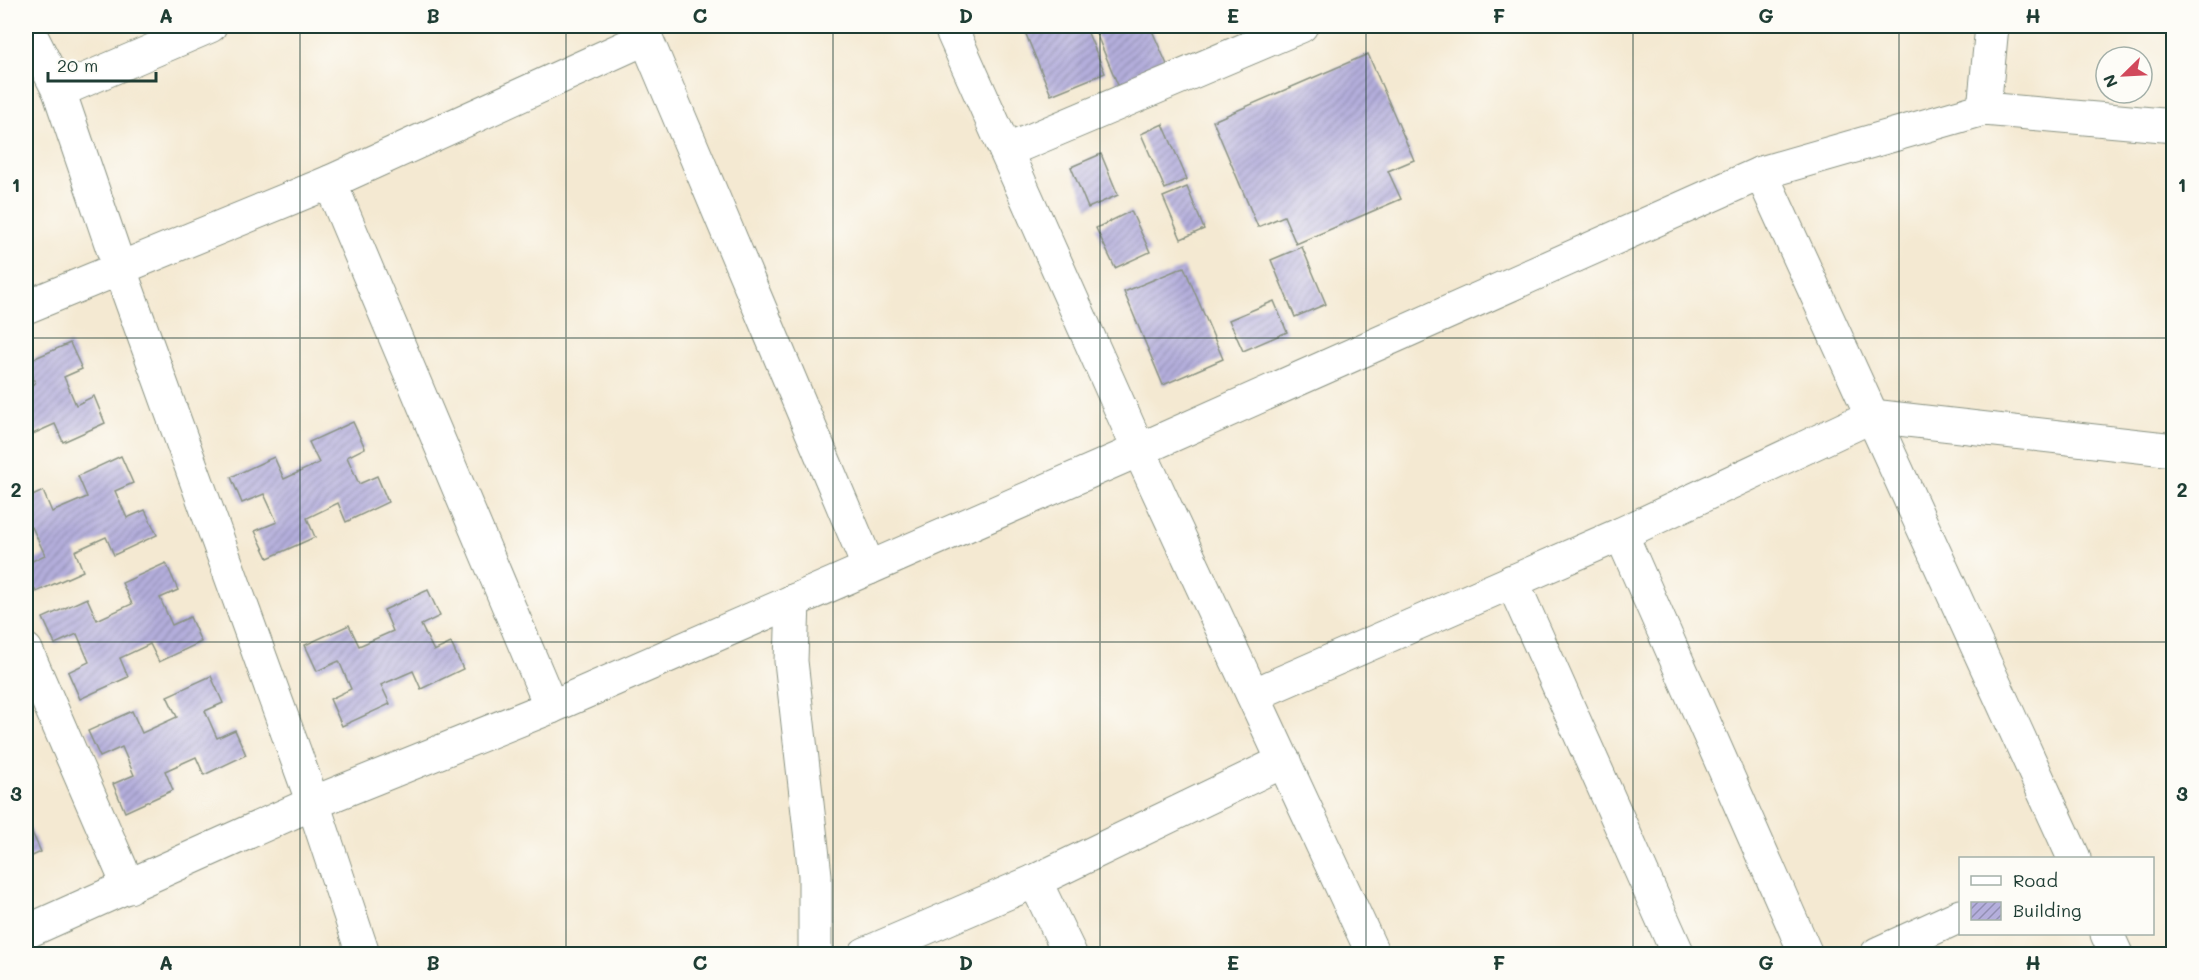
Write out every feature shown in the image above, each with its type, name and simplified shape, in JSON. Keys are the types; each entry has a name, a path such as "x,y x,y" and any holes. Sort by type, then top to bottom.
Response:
{"street":[{"path":"26,26 59,91 119,267 313,803 363,954"},
{"path":"59,91 210,26"},
{"path":"950,26 1139,450 1373,954"},
{"path":"1006,151 1301,26"},
{"path":"1984,109 1992,26"},
{"path":"26,307 330,182 643,32 869,568"},
{"path":"26,932 313,803 551,707 1139,450 1761,173 1984,109 2174,126"},
{"path":"1761,173 2074,857"},
{"path":"330,182 551,707"},
{"path":"1252,695 1621,534 1872,416 2174,450"},
{"path":"1621,534 1806,954"},
{"path":"1512,581 1678,954"},
{"path":"793,601 791,661 815,875 815,954"},
{"path":"26,650 129,886"},
{"path":"865,954 1035,881 1284,761"},
{"path":"1035,881 1070,954"},
{"path":"1877,954 1959,916"},
{"path":"2108,935 2116,954"}],"building":[{"path":"1085,26 1105,73 1051,95 1023,27"},
{"path":"1093,26 1150,26 1169,69 1120,90"},
{"path":"1368,54 1414,160 1388,171 1401,199 1296,244 1284,216 1258,227 1213,121"},
{"path":"1163,124 1187,179 1165,189 1141,134"},
{"path":"1101,154 1118,195 1088,208 1071,167"},
{"path":"1187,187 1204,229 1181,239 1163,197"},
{"path":"1131,211 1150,252 1115,268 1096,228"},
{"path":"1302,247 1326,304 1295,317 1271,260"},
{"path":"1184,267 1223,359 1163,385 1124,292"},
{"path":"1274,301 1287,332 1243,351 1229,320"},
{"path":"70,343 82,369 64,377 76,405 94,396 105,423 63,442 55,424 26,437 26,388 35,383 26,362"},
{"path":"353,422 365,448 347,457 359,484 377,476 388,502 346,522 338,503 307,518 315,537 268,558 255,531 277,522 264,494 242,503 231,477 274,457 284,479 319,463 309,442"},
{"path":"121,456 133,483 115,491 127,518 145,510 157,535 114,555 106,537 75,551 83,571 36,592 26,570 26,564 45,555 32,527 26,530 26,499 43,491 52,512 87,497 78,476"},
{"path":"166,563 178,590 160,598 172,625 190,617 201,642 159,662 150,644 120,658 128,677 80,699 68,672 89,662 77,634 55,644 43,618 87,598 97,620 132,604 122,583"},
{"path":"428,590 440,616 421,625 434,651 451,643 463,669 421,689 413,671 381,685 390,704 342,726 330,699 351,689 339,661 317,671 305,645 349,625 359,646 393,631 384,610"},
{"path":"211,676 223,703 205,711 217,738 235,730 246,755 204,775 196,757 165,771 173,790 125,812 113,784 134,775 122,747 100,757 88,731 132,711 142,733 177,717 167,696"},
{"path":"29,826 41,852 26,859 26,827"}]}
